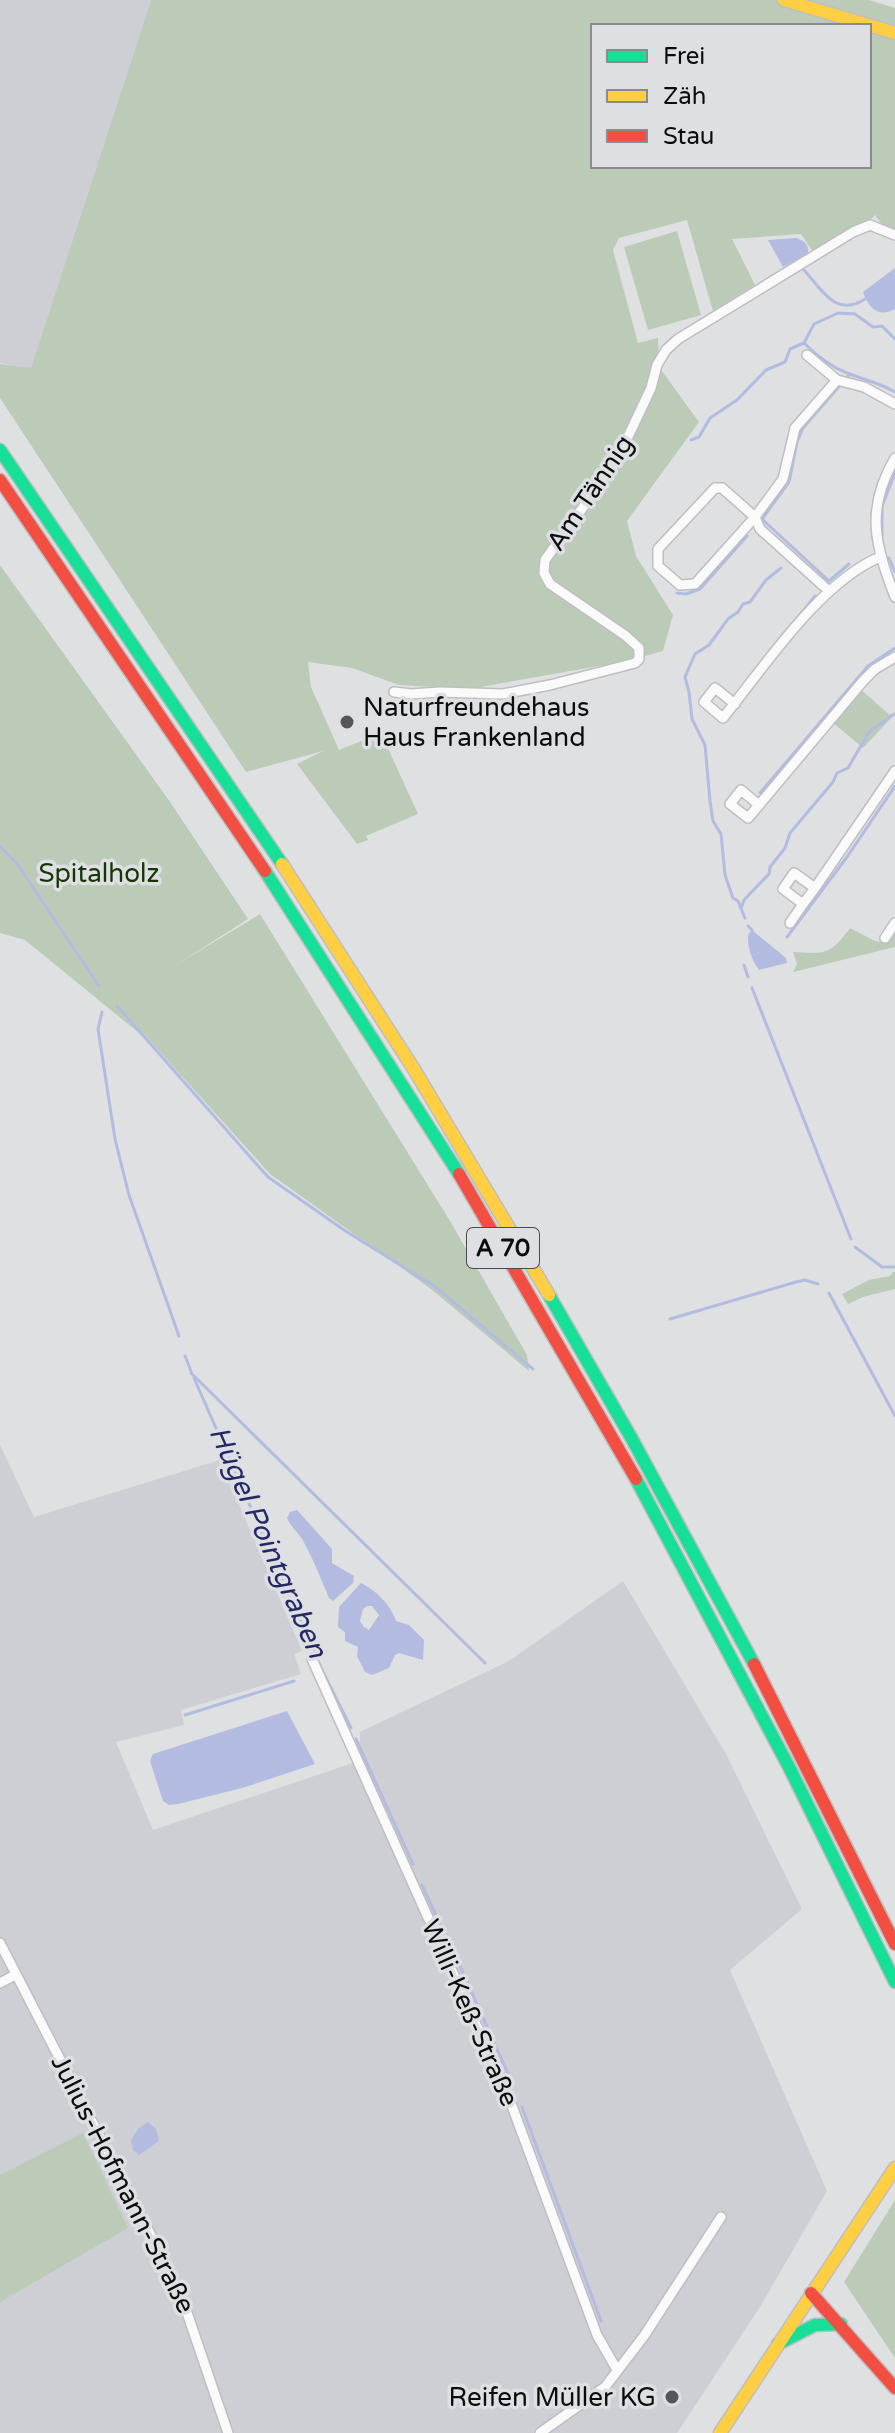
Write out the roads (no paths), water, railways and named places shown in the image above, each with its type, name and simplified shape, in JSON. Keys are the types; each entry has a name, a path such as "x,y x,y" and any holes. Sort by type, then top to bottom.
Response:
{"main road":[{"path":"784,0 865,24"},
{"path":"871,26 895,33"},
{"name":"A 70","path":"0,450 282,864 500,1210 698,1557 830,1811 895,1944"},
{"name":"A 70","path":"0,480 298,919 422,1114 519,1275 684,1567 803,1793 895,1982"},
{"path":"720,2433 895,2168"},
{"path":"811,2293 895,2388"},
{"path":"778,2344 815,2325 841,2324"}],"street":[{"name":"Am Tännig","path":"394,692 503,694 635,663 639,659 639,648 550,584 544,573 545,560 617,460 666,350 678,339 853,232 870,225 895,235"},
{"path":"807,355 837,380 864,387 895,404"},
{"path":"829,591 760,529 755,517 722,488 715,488 658,549 658,566 680,585 695,584 755,517 783,479 795,428 837,380"},
{"path":"895,458 877,502 875,521 880,557 895,597"},
{"path":"735,704 829,591 851,571 880,557"},
{"path":"759,805 863,681 895,657"},
{"path":"790,923 895,771"},
{"path":"803,904 783,889 794,873 815,888"},
{"path":"885,938 895,923"},
{"name":"Willi-Keß-Straße","path":"312,1659 509,2098 597,2335 617,2370"},
{"name":"Julius-Hofmann-Straße","path":"0,1943 180,2292 228,2433"},
{"path":"0,1983 15,1975"},
{"path":"540,2433 605,2387 644,2336 721,2217"}],"water":[{"path":"796,238 806,244 808,254 783,267 768,240"},
{"path":"895,268 895,309 879,312 868,303 863,292"},
{"path":"752,930 786,958 787,963 759,970 749,949 748,935"},
{"path":"297,1510 332,1549 332,1563 354,1576 353,1583 333,1601 302,1539 287,1518 290,1512"},
{"path":"361,1583 367,1586 387,1604 396,1621 409,1625 424,1640 423,1660 399,1653 389,1668 372,1675 365,1672 357,1656 358,1647 345,1641 345,1632 338,1627 339,1607","holes":["372,1606 379,1615 369,1630 360,1621 363,1609"]},
{"path":"287,1711 315,1764 242,1788 178,1804 169,1805 163,1801 150,1761 153,1754"},
{"path":"148,2122 156,2129 159,2141 139,2155 133,2150 131,2140 138,2129"}],"waterway":[{"path":"804,270 830,299 838,303 855,304 865,299"},
{"path":"691,440 699,437 710,418 737,400 766,370 785,362 790,349 804,343 814,324 838,313 855,314 873,327 882,326 895,339"},
{"path":"804,343 835,367 895,392"},
{"path":"849,375 803,428 789,482 762,519 829,581 849,564"},
{"path":"882,537 882,506 895,473"},
{"path":"677,593 686,594 700,589 747,536"},
{"path":"889,558 895,572"},
{"path":"745,918 738,901 733,898 725,875 721,834 713,821 705,745 692,719 685,677 695,654 709,645 728,619 743,604 750,602 766,580 781,568"},
{"path":"801,614 815,596"},
{"path":"760,793 868,666 895,648"},
{"path":"742,906 769,874 790,833 833,782 837,773 848,768 869,732 894,714"},
{"path":"787,937 895,786"},
{"name":"Hügel Pointgraben","path":"0,846 18,865 99,986"},
{"path":"748,926 752,930"},
{"path":"744,965 748,977"},
{"path":"752,988 851,1239"},
{"path":"117,1006 268,1177 344,1230 434,1286 533,1369"},
{"name":"Hügel Pointgraben","path":"102,1012 98,1029 115,1139 129,1195 179,1336"},
{"path":"855,1247 882,1267 895,1267"},
{"path":"670,1319 796,1282 805,1280 818,1284"},
{"path":"829,1293 895,1416"},
{"name":"Hügel Pointgraben","path":"185,1356 191,1371"},
{"path":"191,1373 485,1663"},
{"name":"Hügel Pointgraben","path":"194,1378 323,1672 351,1728"},
{"path":"185,1715 294,1681"},
{"name":"Hügel Pointgraben","path":"356,1739 413,1864"},
{"name":"Hügel Pointgraben","path":"422,1885 443,1931"},
{"name":"Hügel Pointgraben","path":"455,1955 513,2085"},
{"name":"Hügel Pointgraben","path":"522,2107 601,2321"}],"place":[{"name":"Naturfreundehaus Haus Frankenland","path":"347,722"},
{"name":"Reifen Müller KG","path":"672,2397"}],"park label":[{"name":"Spitalholz","path":"99,873"}]}
